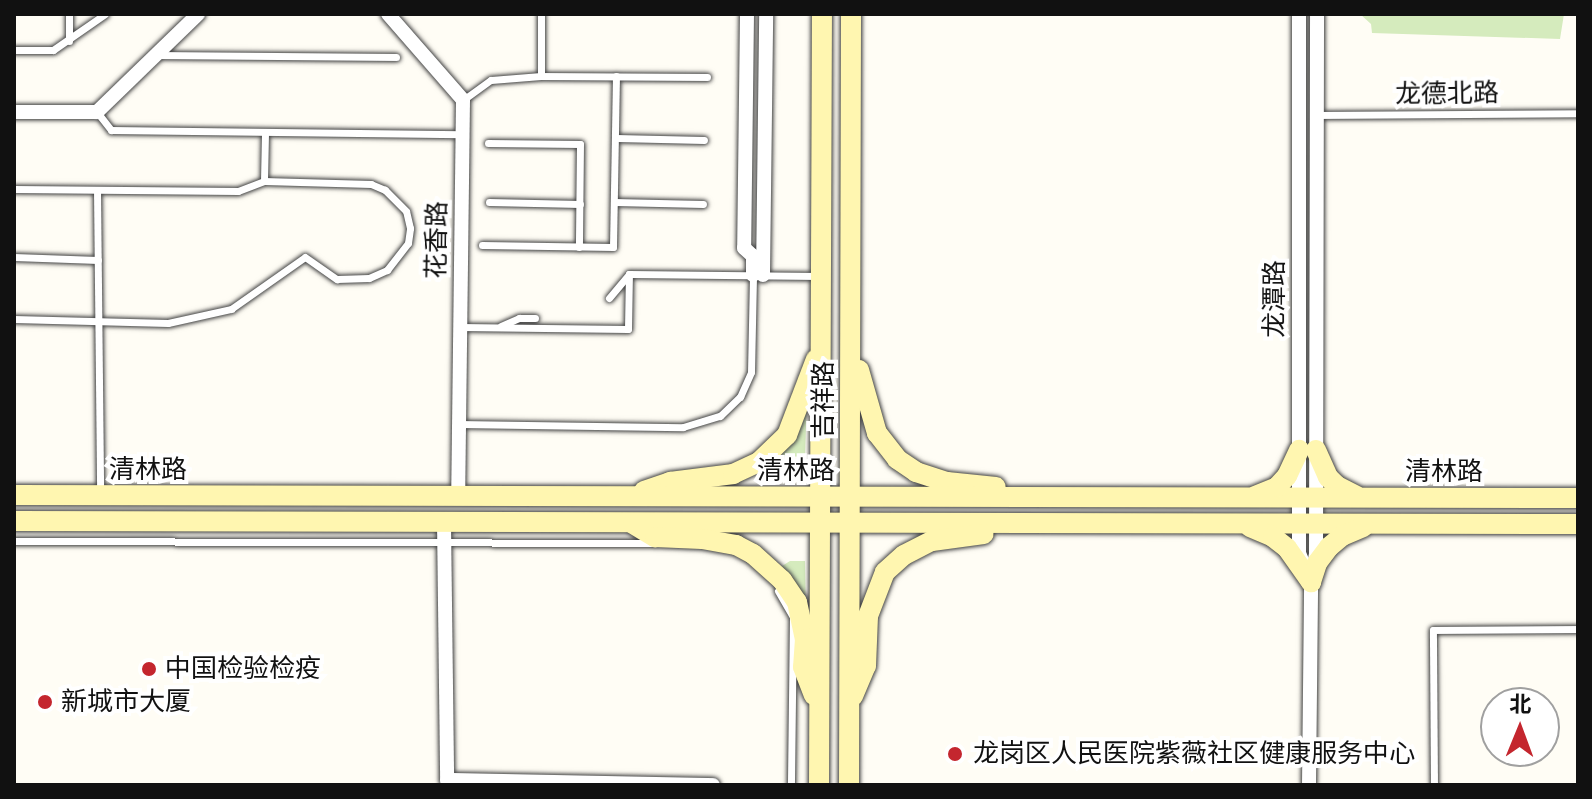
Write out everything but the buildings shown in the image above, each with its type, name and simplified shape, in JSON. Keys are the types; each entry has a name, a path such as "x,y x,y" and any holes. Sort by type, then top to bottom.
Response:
{"main road":[{"name":"吉祥路","path":"819,785 822,14"},
{"name":"吉祥路","path":"849,785 851,14"},
{"path":"633,497 670,482 733,474 759,462 787,435 821,347"},
{"path":"850,347 877,433 897,459 916,472 947,482 1010,488 1030,499"},
{"path":"1249,498 1277,487 1308,450 1337,486 1365,498"},
{"name":"清林路","path":"14,495 1578,498"},
{"path":"540,522 562,514 612,510 612,505 583,497"},
{"name":"清林路","path":"14,521 444,532 540,522 1578,524"},
{"path":"631,522 655,537 702,539 736,545 753,554 782,580 797,602 805,639 803,667 819,706"},
{"path":"849,703 866,666 868,616 885,572 904,555 932,541 1015,531 1030,523"},
{"path":"1235,524 1273,537 1293,555 1311,582"},
{"path":"1311,582 1317,563 1329,547 1358,528 1379,524"}],"street":[{"path":"14,112 97,112 198,14"},
{"path":"388,14 463,100"},
{"path":"747,14 744,248 753,256 758,275"},
{"path":"758,275 766,14"},
{"name":"龙潭路","path":"1299,14 1308,450 1307,524 1299,553 1311,582 1309,785"},
{"name":"龙潭路","path":"1308,450 1317,14"},
{"name":"花香路","path":"458,496 463,100"},
{"path":"444,532 447,780 713,785"}],"lane":[{"path":"69,14 69,41"},
{"path":"14,50 53,50 105,14"},
{"path":"541,14 541,76"},
{"path":"156,55 396,57"},
{"path":"463,100 491,80 541,76 707,77"},
{"path":"482,245 613,247 616,76"},
{"path":"97,112 111,130 463,134"},
{"name":"龙德北路","path":"1317,115 1578,113"},
{"path":"264,181 265,132"},
{"path":"615,138 704,140"},
{"path":"488,143 580,144 579,247"},
{"path":"14,189 238,191 264,181 371,184 385,190 406,211 410,228 408,243 387,270 369,278 337,279 305,257 231,309 168,323 14,319"},
{"path":"97,190 101,496"},
{"path":"489,202 580,204"},
{"path":"614,202 703,204"},
{"path":"14,257 98,260"},
{"path":"629,274 821,276"},
{"path":"609,298 629,274"},
{"path":"460,327 628,329 629,274"},
{"path":"458,424 683,427 720,416 740,397 751,372 758,275"},
{"path":"499,327 519,318 535,318"},
{"path":"14,541 444,532 695,543 746,555 770,577 793,617 791,785"},
{"path":"1434,785 1433,630 1578,629"}],"green space":[{"path":"1360,14 1564,14 1560,39 1372,33 1371,24"},
{"path":"807,394 805,457 786,456 780,453"},
{"path":"790,561 805,561 806,615 782,566"}],"place":[{"name":"中国检验检疫","path":"149,669"},
{"name":"新城市大厦","path":"45,702"},
{"name":"龙岗区人民医院紫薇社区健康服务中心","path":"955,754"}]}
